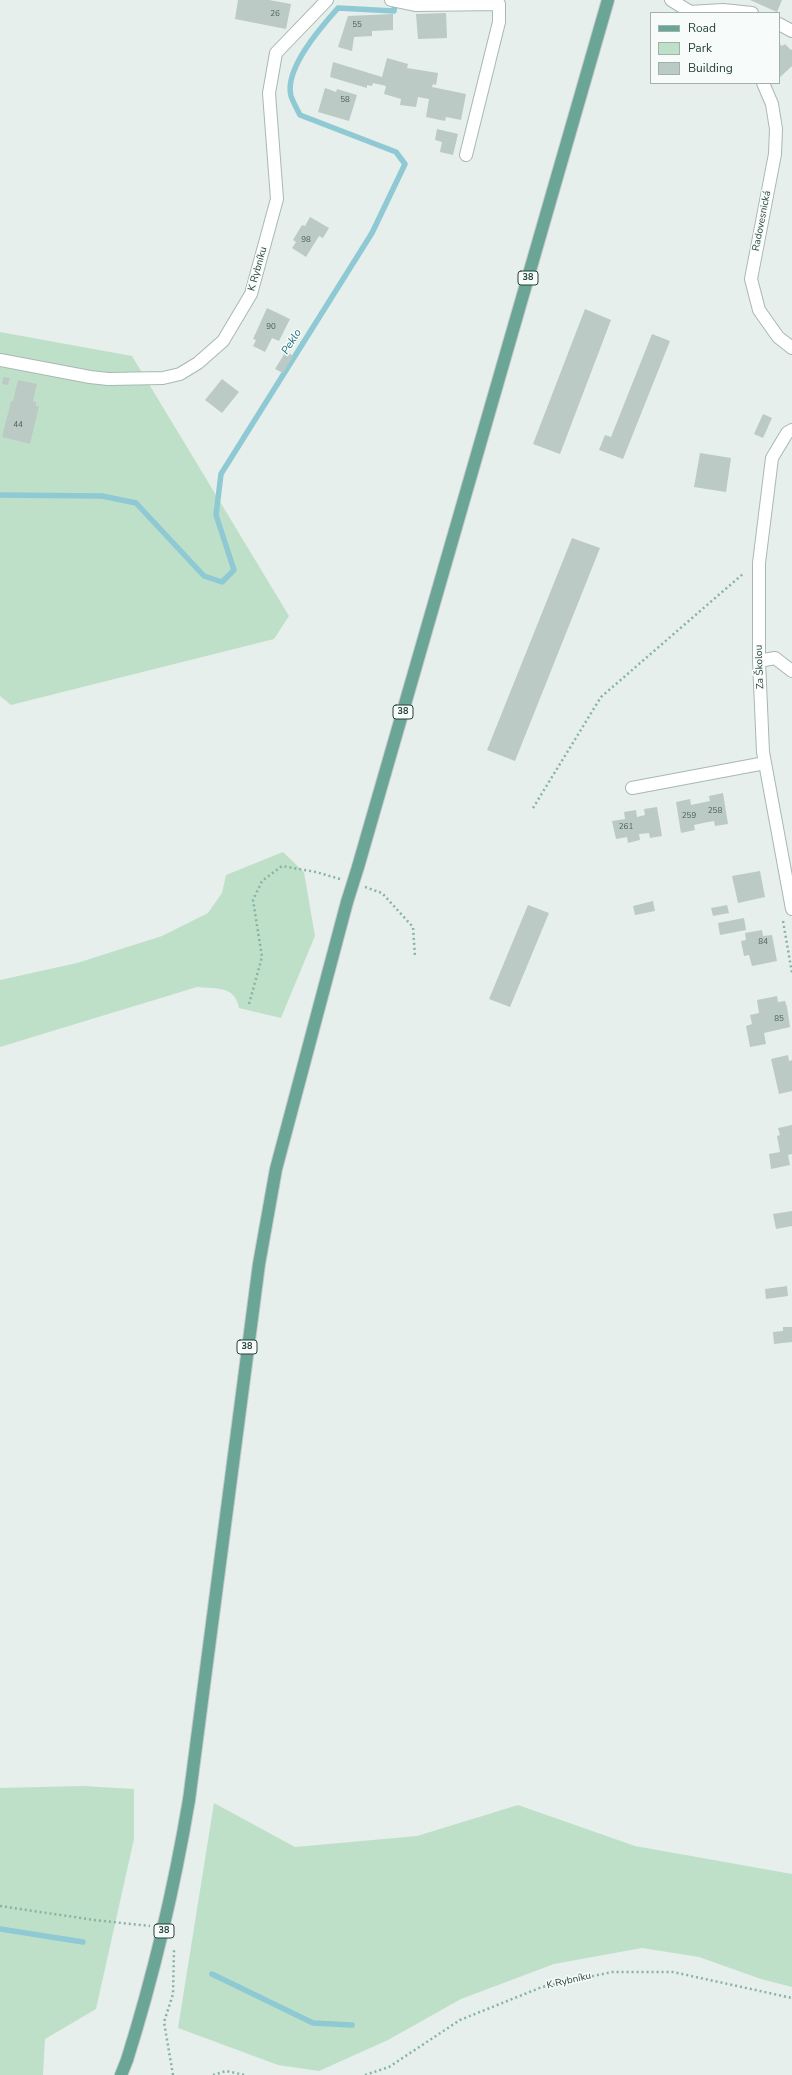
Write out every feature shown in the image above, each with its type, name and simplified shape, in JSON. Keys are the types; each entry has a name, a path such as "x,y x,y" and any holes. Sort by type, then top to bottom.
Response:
{"main road":[{"name":"38","path":"121,2075 127,2060 156,1963 173,1891 189,1800 259,1264 276,1169 347,902 608,0"}],"street":[{"name":"K Rybníku","path":"0,360 96,378 163,378 180,374 198,363 223,341 252,294 277,199 269,93 276,53 327,0"},
{"path":"671,0 690,12 724,10 743,12"},
{"path":"395,1 415,5 499,4 500,22 466,155"},
{"path":"780,25 792,31"},
{"name":"Radovesnická","path":"763,84 773,110 776,129 775,154 750,279 759,310 778,337 792,348"},
{"name":"Za Školou","path":"792,430 787,433 772,458 759,563 759,660 765,763 787,857 792,909"},
{"path":"759,660 775,658 792,671"},
{"path":"632,788 765,763"}],"path":[{"path":"533,808 601,697 703,607 739,577 759,563"},
{"path":"248,1004 262,957 252,900 262,881 282,866 316,872 345,881"},
{"path":"360,886 382,893 413,927 414,957"},
{"path":"0,1906 94,1920 153,1926"},
{"path":"174,2075 164,2022 173,1994 175,1943"},
{"name":"K Rybníku","path":"365,2075 389,2067 460,2020 542,1987 612,1972 673,1972 792,1998"},
{"path":"212,2075 226,2071 245,2075"}],"green space":[{"path":"0,332 132,356 289,616 274,639 11,705 0,696"},
{"path":"283,852 304,872 315,936 281,1018 239,1008 237,1001 229,992 217,988 197,987 0,1047 0,980 77,963 162,936 208,913 222,893 226,875"},
{"path":"83,1786 134,1789 134,1839 96,2009 45,2039 43,2075 0,2075 0,1788"},
{"path":"214,1803 295,1847 417,1836 518,1805 635,1846 792,1874 792,1987 761,1979 699,1957 642,1948 554,1964 461,1999 388,2040 319,2071 278,2065 178,2028"}],"building":[{"path":"238,0 269,0 291,4 286,29 235,19"},
{"path":"750,0 782,0 777,12"},
{"path":"446,13 447,38 418,39 416,14"},
{"path":"393,14 393,30 372,31 372,36 354,37 352,51 338,47 348,16"},
{"path":"780,44 782,46 785,44 791,50 792,49 792,66 780,77"},
{"path":"387,58 408,64 407,68 438,73 436,85 433,84 432,87 466,94 461,120 446,117 445,121 426,117 429,99 418,97 416,107 400,105 401,99 384,94 386,86 373,83 372,86 367,85 367,88 330,77 333,62 382,77"},
{"path":"325,88 336,92 337,89 357,95 349,121 318,112"},
{"path":"437,129 458,134 453,155 440,152 442,142 435,140"},
{"path":"310,217 329,228 323,238 319,236 306,257 292,248 296,242 293,240 302,225 305,226"},
{"path":"267,308 290,319 279,341 272,338 265,352 253,346 256,340 253,339"},
{"path":"585,309 611,320 560,454 533,444"},
{"path":"652,334 670,341 623,459 599,450 605,435 611,437"},
{"path":"286,351 293,356 283,373 275,369"},
{"path":"3,377 10,378 8,385 2,384"},
{"path":"222,379 239,392 222,413 205,400"},
{"path":"18,380 37,384 33,401 36,402 36,406 39,406 30,444 2,437"},
{"path":"763,414 772,418 763,438 754,434"},
{"path":"700,453 731,458 726,492 694,487"},
{"path":"572,538 600,548 515,761 487,750"},
{"path":"723,793 728,824 715,826 714,821 703,823 694,825 695,830 681,833 676,802 690,799 691,805 710,801 709,796"},
{"path":"657,807 662,836 650,838 649,833 639,834 640,840 628,843 627,837 616,839 612,821 625,819 624,812 636,810 637,817 645,815 644,809"},
{"path":"760,871 765,897 738,903 732,876"},
{"path":"653,901 655,911 635,915 633,906"},
{"path":"528,905 549,913 510,1007 489,999"},
{"path":"727,905 729,913 713,916 711,908"},
{"path":"744,918 746,930 720,935 718,923"},
{"path":"762,930 763,936 772,935 777,961 752,966 749,955 744,956 741,941 746,940 745,933"},
{"path":"777,996 778,1002 785,1001 790,1027 764,1033 766,1044 750,1047 746,1026 752,1024 750,1015 759,1013 757,1000"},
{"path":"788,1055 789,1061 792,1060 792,1091 779,1094 771,1059"},
{"path":"792,1125 792,1154 788,1155 790,1165 771,1169 769,1154 780,1152 777,1136 780,1135 778,1128"},
{"path":"792,1211 792,1226 776,1229 773,1214"},
{"path":"787,1286 788,1296 766,1299 765,1289"},
{"path":"783,1327 792,1327 792,1342 774,1344 773,1332 783,1331"}],"waterway":[{"name":"Peklo","path":"0,495 102,496 136,503 204,576 222,582 234,570 216,515 221,474 372,233 405,164 396,152 300,115 291,96 290,85 293,74 298,61 314,37 338,8 394,11 395,0"},
{"path":"0,1929 83,1942"},
{"path":"212,1974 313,2023 352,2025"}]}
